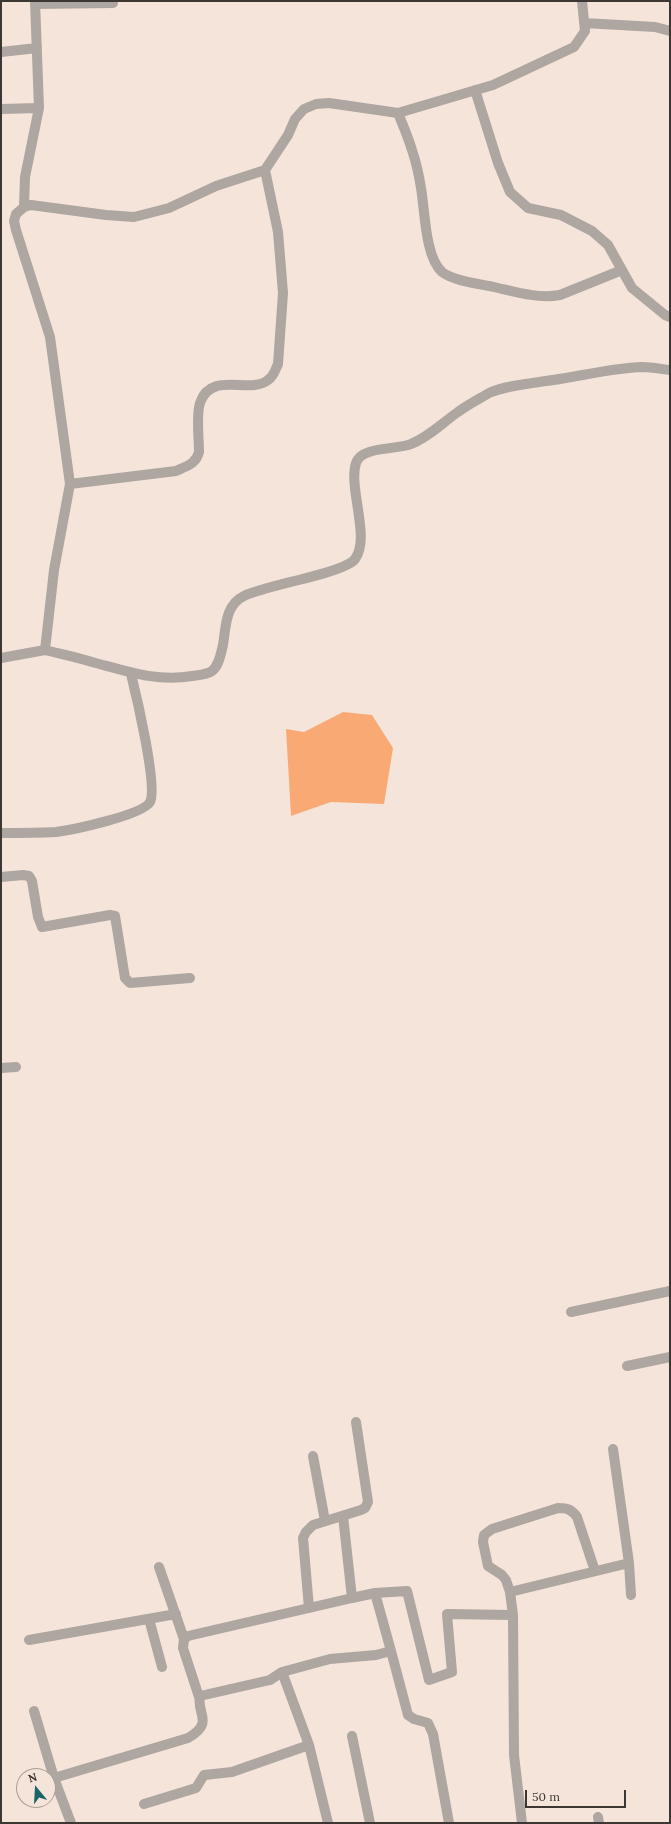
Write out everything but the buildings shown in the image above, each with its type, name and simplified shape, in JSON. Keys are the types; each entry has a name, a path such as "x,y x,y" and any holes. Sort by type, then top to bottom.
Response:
{"street":[{"path":"45,650 54,570 70,484 50,337 14,221 16,214 24,207 31,205 106,215 134,217 169,208 216,186 265,170 288,134 295,119 304,109 316,104 329,103 398,113 493,85 574,47 585,31 582,1"},
{"path":"24,207 25,177 39,108 35,2 112,3"},
{"path":"584,23 655,26 670,31"},
{"path":"1,52 37,48"},
{"path":"475,90 498,163 510,192 528,208 560,215 592,231 608,245 632,288 665,315 670,317"},
{"path":"1,109 39,108"},
{"path":"398,113 412,149 421,188 431,253 436,265 443,273 457,279 488,286 540,297 550,297 560,295 622,270"},
{"path":"70,484 176,471 191,464 197,459 199,452 200,403 206,394 212,388 225,384 256,385 267,381 273,375 278,364 283,293 278,232 265,170"},
{"path":"1,658 45,650 93,662 131,674 160,678 184,678 212,671 216,666 222,647 228,613 235,602 244,596 276,584 344,568 354,562 360,553 360,534 355,475 356,462 361,455 369,452 410,445 427,436 458,412 492,392 526,384 625,368 643,367 670,370"},
{"path":"1,833 25,834 58,832 113,819 143,809 150,803 153,794 153,784 149,774 141,717 131,674"},
{"path":"1,877 23,875 29,876 32,881 38,917 42,927 110,915 115,916 124,978 130,983 190,978"},
{"path":"1,1068 16,1067"},
{"path":"571,1312 670,1291"},
{"path":"627,1366 670,1357"},
{"path":"309,1608 303,1538 306,1532 313,1525 365,1508 368,1502 356,1422"},
{"path":"613,1449 631,1595"},
{"path":"313,1456 325,1521"},
{"path":"522,1823 514,1755 513,1614 510,1592 506,1580 502,1575 488,1566 483,1542 484,1535 492,1529 558,1508 566,1508 573,1511 577,1517 595,1571"},
{"path":"343,1516 352,1598"},
{"path":"510,1592 628,1562"},
{"path":"56,1777 188,1738 196,1734 202,1726 203,1713 183,1648 184,1639 159,1567"},
{"path":"184,1639 188,1636 352,1598 375,1594 406,1592 429,1680 452,1672 447,1614 513,1614"},
{"path":"375,1594 408,1715 414,1719 428,1722 433,1734 449,1823"},
{"path":"29,1640 176,1614"},
{"path":"149,1619 162,1667"},
{"path":"199,1697 270,1680 282,1672 330,1659 376,1655 391,1651"},
{"path":"282,1672 309,1745 328,1823"},
{"path":"34,1711 51,1768"},
{"path":"352,1736 370,1823"},
{"path":"144,1804 196,1788 204,1775 232,1772 309,1745"},
{"path":"56,1783 71,1823"}],"shaded area":[{"path":"343,712 372,715 393,748 384,804 331,802 291,816 286,729 304,732"}]}
